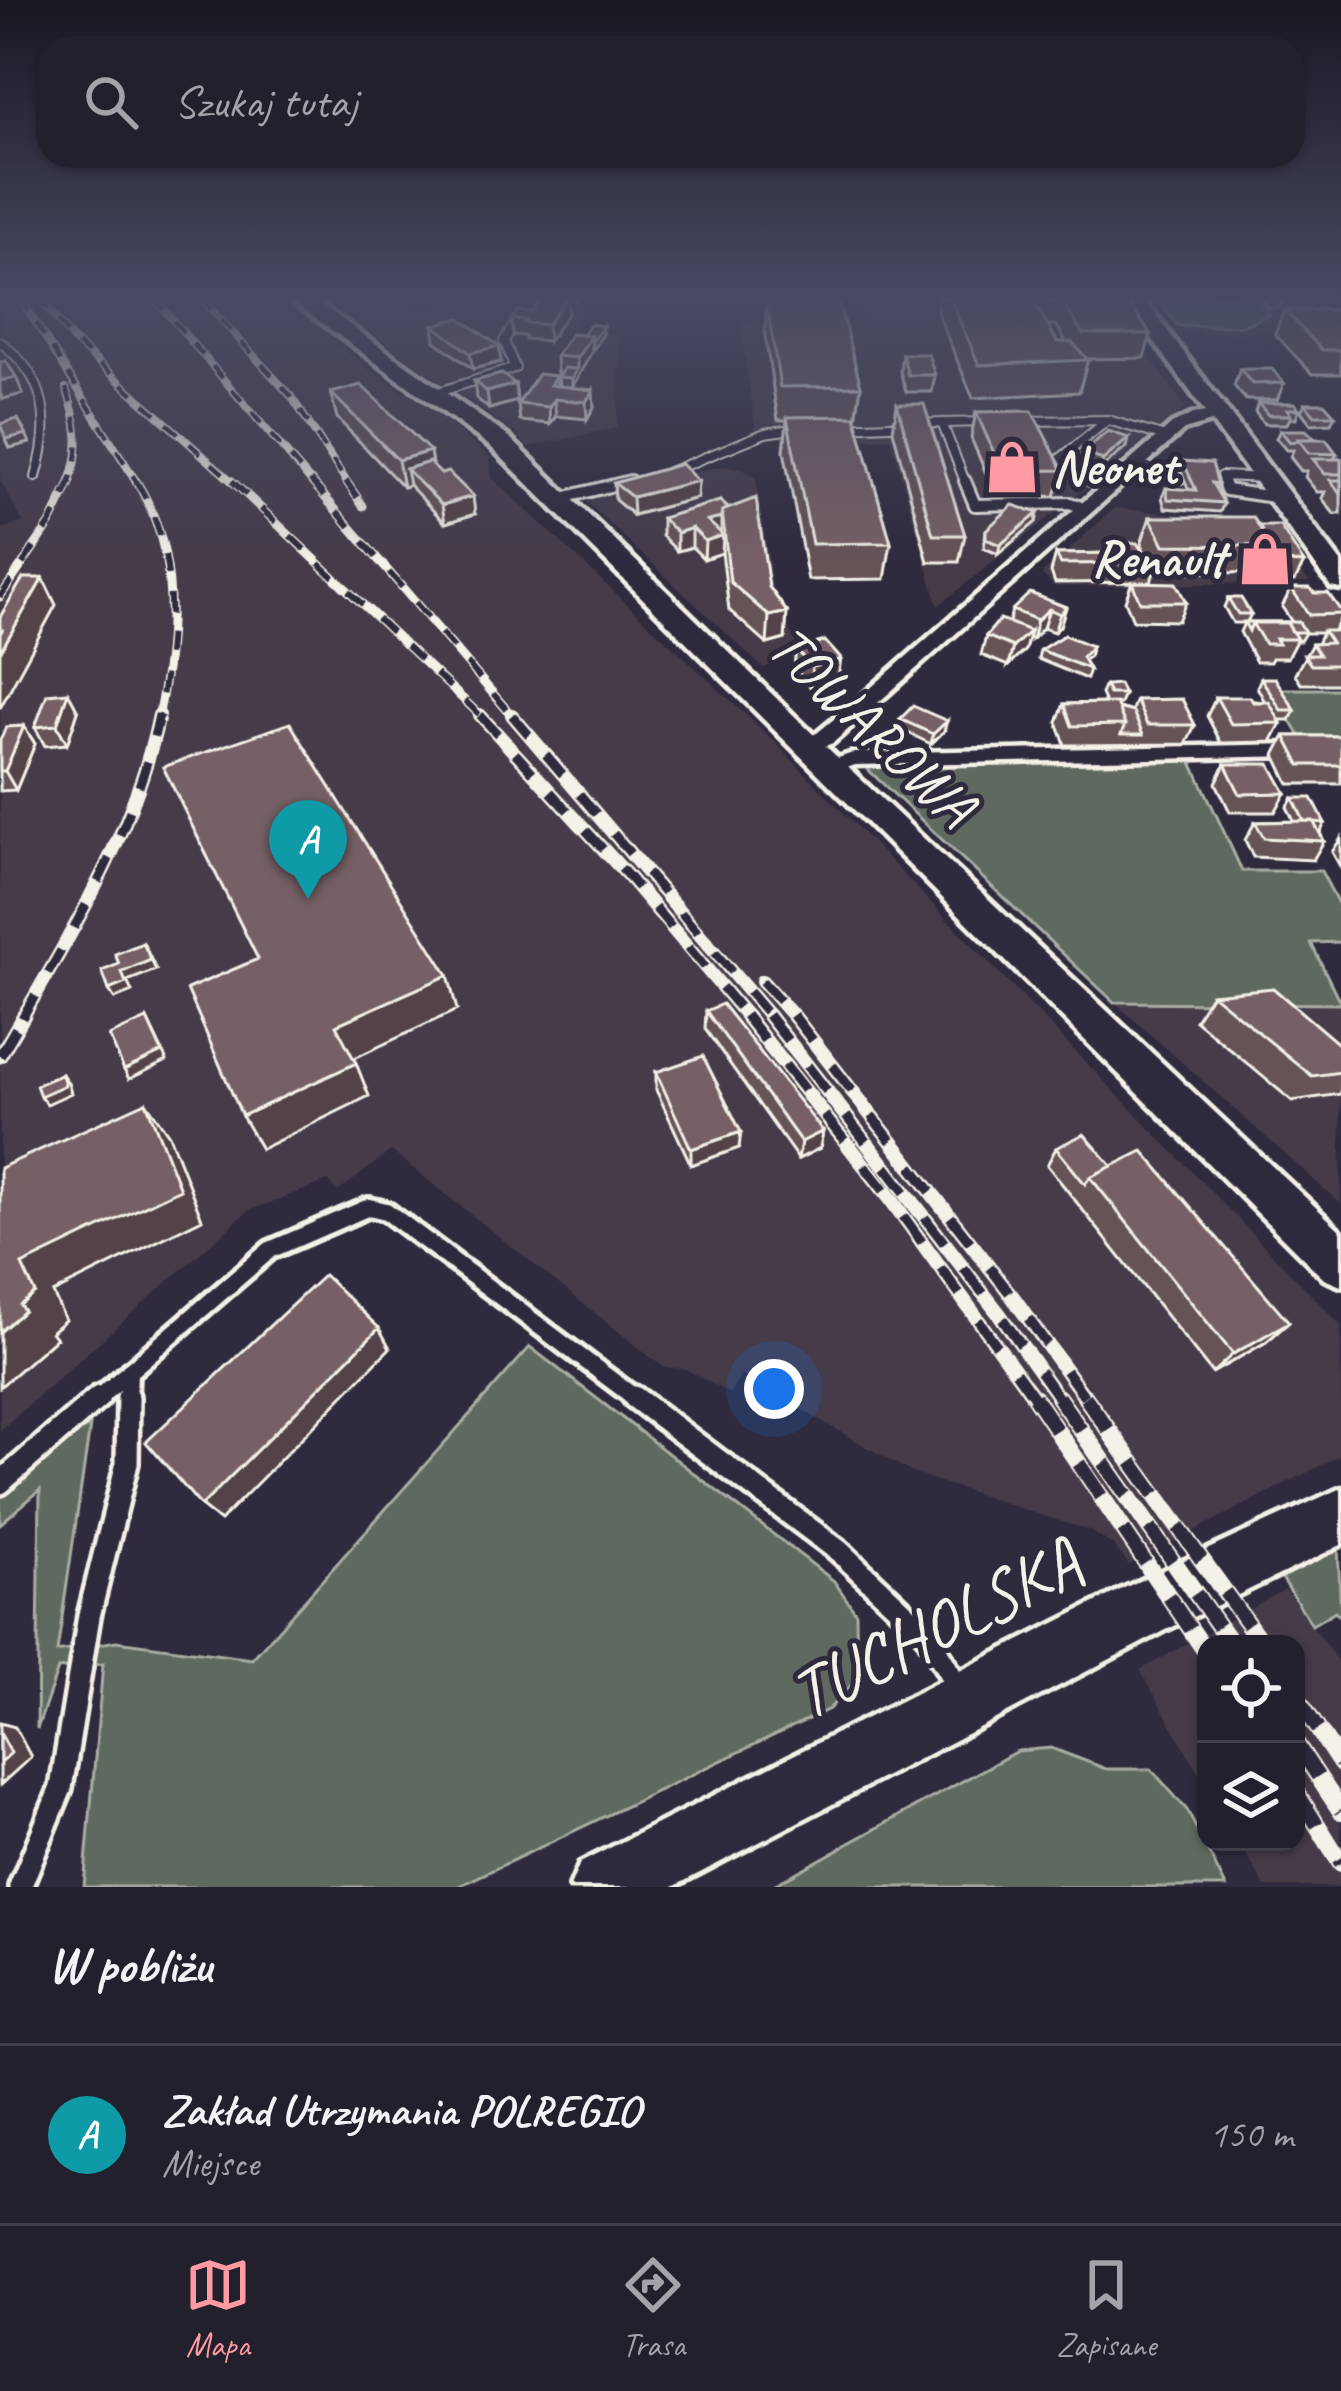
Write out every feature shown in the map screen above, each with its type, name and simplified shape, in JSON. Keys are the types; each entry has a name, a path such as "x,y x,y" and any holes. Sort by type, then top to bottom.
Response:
{"street":[{"name":"TOWAROWA","path":"421,386 500,442 817,757 1341,1264"},
{"path":"1197,386 1341,581"},
{"path":"817,757 825,738 1166,437 1186,421 1219,416"},
{"name":"TUCHOLSKA","path":"604,1887 965,1700 1341,1516"}],"lane":[{"path":"36,478 49,440 40,386"},
{"path":"432,394 457,386"},
{"path":"835,428 1108,420 1166,437"},
{"path":"1108,420 1061,458 1070,473 1110,488"},
{"path":"942,422 975,505 1070,503 1086,509"},
{"path":"663,473 706,463 774,428 815,428"},
{"path":"1137,463 1181,479"},
{"path":"558,499 641,478"},
{"path":"1272,488 1221,483 1272,488"},
{"path":"817,757 1318,749"},
{"path":"0,1483 270,1250 369,1207 386,1211 839,1551 926,1633 965,1700"},
{"path":"20,1887 62,1788 88,1616 127,1463 129,1371"}],"shaded area":[{"path":"0,386 395,386 429,407 490,457 492,478 774,741 1341,1325 1341,1455 1129,1565 1114,1546 1090,1531 912,1473 741,1375 730,1394 686,1369 663,1367 391,1151 338,1192 328,1181 248,1211 0,1430 0,530 23,522 0,481"},
{"path":"447,386 619,386 617,428 528,447"},
{"path":"749,386 1170,386 1186,408 938,606 891,439 766,438 756,432"},
{"path":"722,466 743,469 756,478 776,613 806,652 763,668 583,499"},
{"path":"1115,508 1261,522 1310,582 1055,587 1042,574"},
{"path":"1114,1002 1341,1004 1341,1204"},
{"path":"1285,1589 1341,1666 1341,1887 1265,1887 1244,1851 1305,1851 1305,1635 1203,1635"},
{"path":"1197,1638 1197,1769 1140,1670"}],"green space":[{"path":"1272,689 1341,689 1341,742 1304,743"},
{"path":"1190,758 1242,871 1321,871 1341,909 1341,942 1311,943 1341,1004 1114,1002 862,764"},
{"path":"530,1347 834,1581 856,1613 857,1679 829,1709 457,1887 84,1887 103,1664 58,1669 37,1729 40,1490 0,1524 0,1492 62,1441 90,1426 57,1652 116,1641 252,1659"},
{"path":"1338,1546 1341,1618 1335,1611 1312,1625 1282,1578"},
{"path":"1051,1748 1106,1769 1151,1769 1187,1810 1197,1830 1197,1851 1208,1851 1226,1887 770,1887 1017,1751"}],"building":[{"path":"362,386 430,451 398,460 331,393"},
{"path":"530,386 593,390 586,402 554,399 549,407 518,404"},
{"path":"1258,403 1295,403 1299,409 1287,409 1291,415 1268,415"},
{"path":"1305,403 1324,403 1335,415 1315,415"},
{"path":"897,404 924,404 965,535 933,535"},
{"path":"1032,411 1063,470 1002,471 976,412"},
{"path":"855,416 891,543 812,544 787,417"},
{"path":"18,419 26,434 6,439 0,424"},
{"path":"1280,430 1306,430 1315,439 1290,442"},
{"path":"1108,431 1129,438 1103,460 1082,453"},
{"path":"1298,439 1326,439 1337,454 1309,453"},
{"path":"1313,459 1341,459 1341,474 1325,474"},
{"path":"1183,461 1212,463 1218,484 1212,483 1224,503 1168,499 1166,488 1196,490"},
{"path":"429,462 441,474 448,472 473,496 442,505 406,469"},
{"path":"681,464 698,481 632,497 614,483"},
{"path":"756,498 769,587 787,612 769,616 730,582 722,511"},
{"path":"720,501 728,508 721,518 708,521 723,535 705,541 692,528 677,533 662,518"},
{"path":"1013,505 1038,513 1000,545 986,539 986,530"},
{"path":"1150,517 1253,517 1271,546 1164,545"},
{"path":"1259,526 1280,526 1304,563 1271,562 1267,555 1271,546"},
{"path":"1116,543 1137,543 1146,557 1158,563 1061,564 1056,554 1122,553"},
{"path":"23,578 43,578 0,652 0,617"},
{"path":"1132,582 1176,583 1186,602 1140,602"},
{"path":"1291,588 1328,593 1341,614 1309,615"},
{"path":"1030,593 1066,607 1060,614 1049,609 1037,620 1012,610"},
{"path":"1228,598 1241,598 1251,614 1238,614"},
{"path":"1000,619 1030,631 1013,647 986,636"},
{"path":"1244,622 1299,622 1305,632 1292,632 1287,623 1252,623 1249,631"},
{"path":"1252,623 1287,623 1297,639 1265,644"},
{"path":"1323,631 1341,631 1341,665 1311,665 1304,655 1319,655 1312,644 1331,643"},
{"path":"1064,635 1092,646 1082,657 1089,669 1040,650"},
{"path":"825,641 841,659 812,667 796,649"},
{"path":"1261,678 1275,678 1295,710 1281,710"},
{"path":"1119,684 1124,694 1109,694 1105,685"},
{"path":"68,692 57,725 35,727 47,694"},
{"path":"1216,697 1269,702 1281,723 1231,724"},
{"path":"1182,699 1195,725 1147,725 1136,700"},
{"path":"1116,703 1125,725 1072,726 1064,704"},
{"path":"913,706 947,721 933,734 900,719"},
{"path":"1118,708 1133,712 1143,735 1121,735 1125,725"},
{"path":"290,723 448,975 336,1025 356,1063 242,1116 187,989 258,959 163,767"},
{"path":"24,726 5,771 0,771 0,740 6,727"},
{"path":"1285,736 1341,736 1341,765 1300,765"},
{"path":"1225,764 1270,764 1286,793 1240,794"},
{"path":"1293,798 1312,798 1325,823 1304,821"},
{"path":"1313,821 1324,841 1264,838 1255,822"},
{"path":"143,943 151,960 122,972 126,983 109,990 102,971 119,964 115,954"},
{"path":"1273,988 1341,1046 1341,1072 1312,1076 1212,994"},
{"path":"722,1004 823,1131 801,1142 706,1011"},
{"path":"147,1019 162,1052 124,1070 109,1036"},
{"path":"703,1056 741,1132 691,1149 656,1072"},
{"path":"62,1074 65,1085 40,1096 36,1085"},
{"path":"146,1102 180,1189 22,1265 35,1293 20,1305 24,1311 0,1332 0,1168"},
{"path":"1084,1134 1112,1166 1085,1184 1056,1148"},
{"path":"1143,1151 1289,1322 1233,1354 1090,1177"},
{"path":"324,1275 379,1328 201,1506 146,1442"},
{"path":"0,1733 11,1753 0,1763"}],"railway":[{"path":"76,386 138,484"},
{"path":"125,386 235,484"},
{"path":"229,386 313,484"},
{"path":"282,386 347,483"},
{"path":"66,388 77,436 69,484"},
{"path":"0,597 50,524 71,481"},
{"path":"136,481 161,537 170,596 168,657 158,718"},
{"path":"232,481 481,716"},
{"path":"311,481 514,718"},
{"path":"347,483 363,506"},
{"path":"22,1018 120,834 159,715"},
{"path":"512,715 771,1018"},
{"path":"481,716 628,876 748,1018"},
{"path":"762,981 795,1018"},
{"path":"0,1056 24,1015"},
{"path":"745,1015 890,1198 1036,1400"},
{"path":"768,1015 1060,1400"},
{"path":"793,1015 1087,1400"},
{"path":"1034,1397 1197,1639"},
{"path":"1058,1397 1225,1635"},
{"path":"1085,1397 1256,1635"},
{"path":"1305,1710 1341,1764"},
{"path":"1305,1757 1341,1811"},
{"path":"1305,1805 1341,1863"}],"place":[{"name":"Neonet","path":"1012,467"},
{"name":"Renault","path":"1265,559"},
{"name":"Zakład Utrzymania POLREGIO","path":"308,899"}]}
